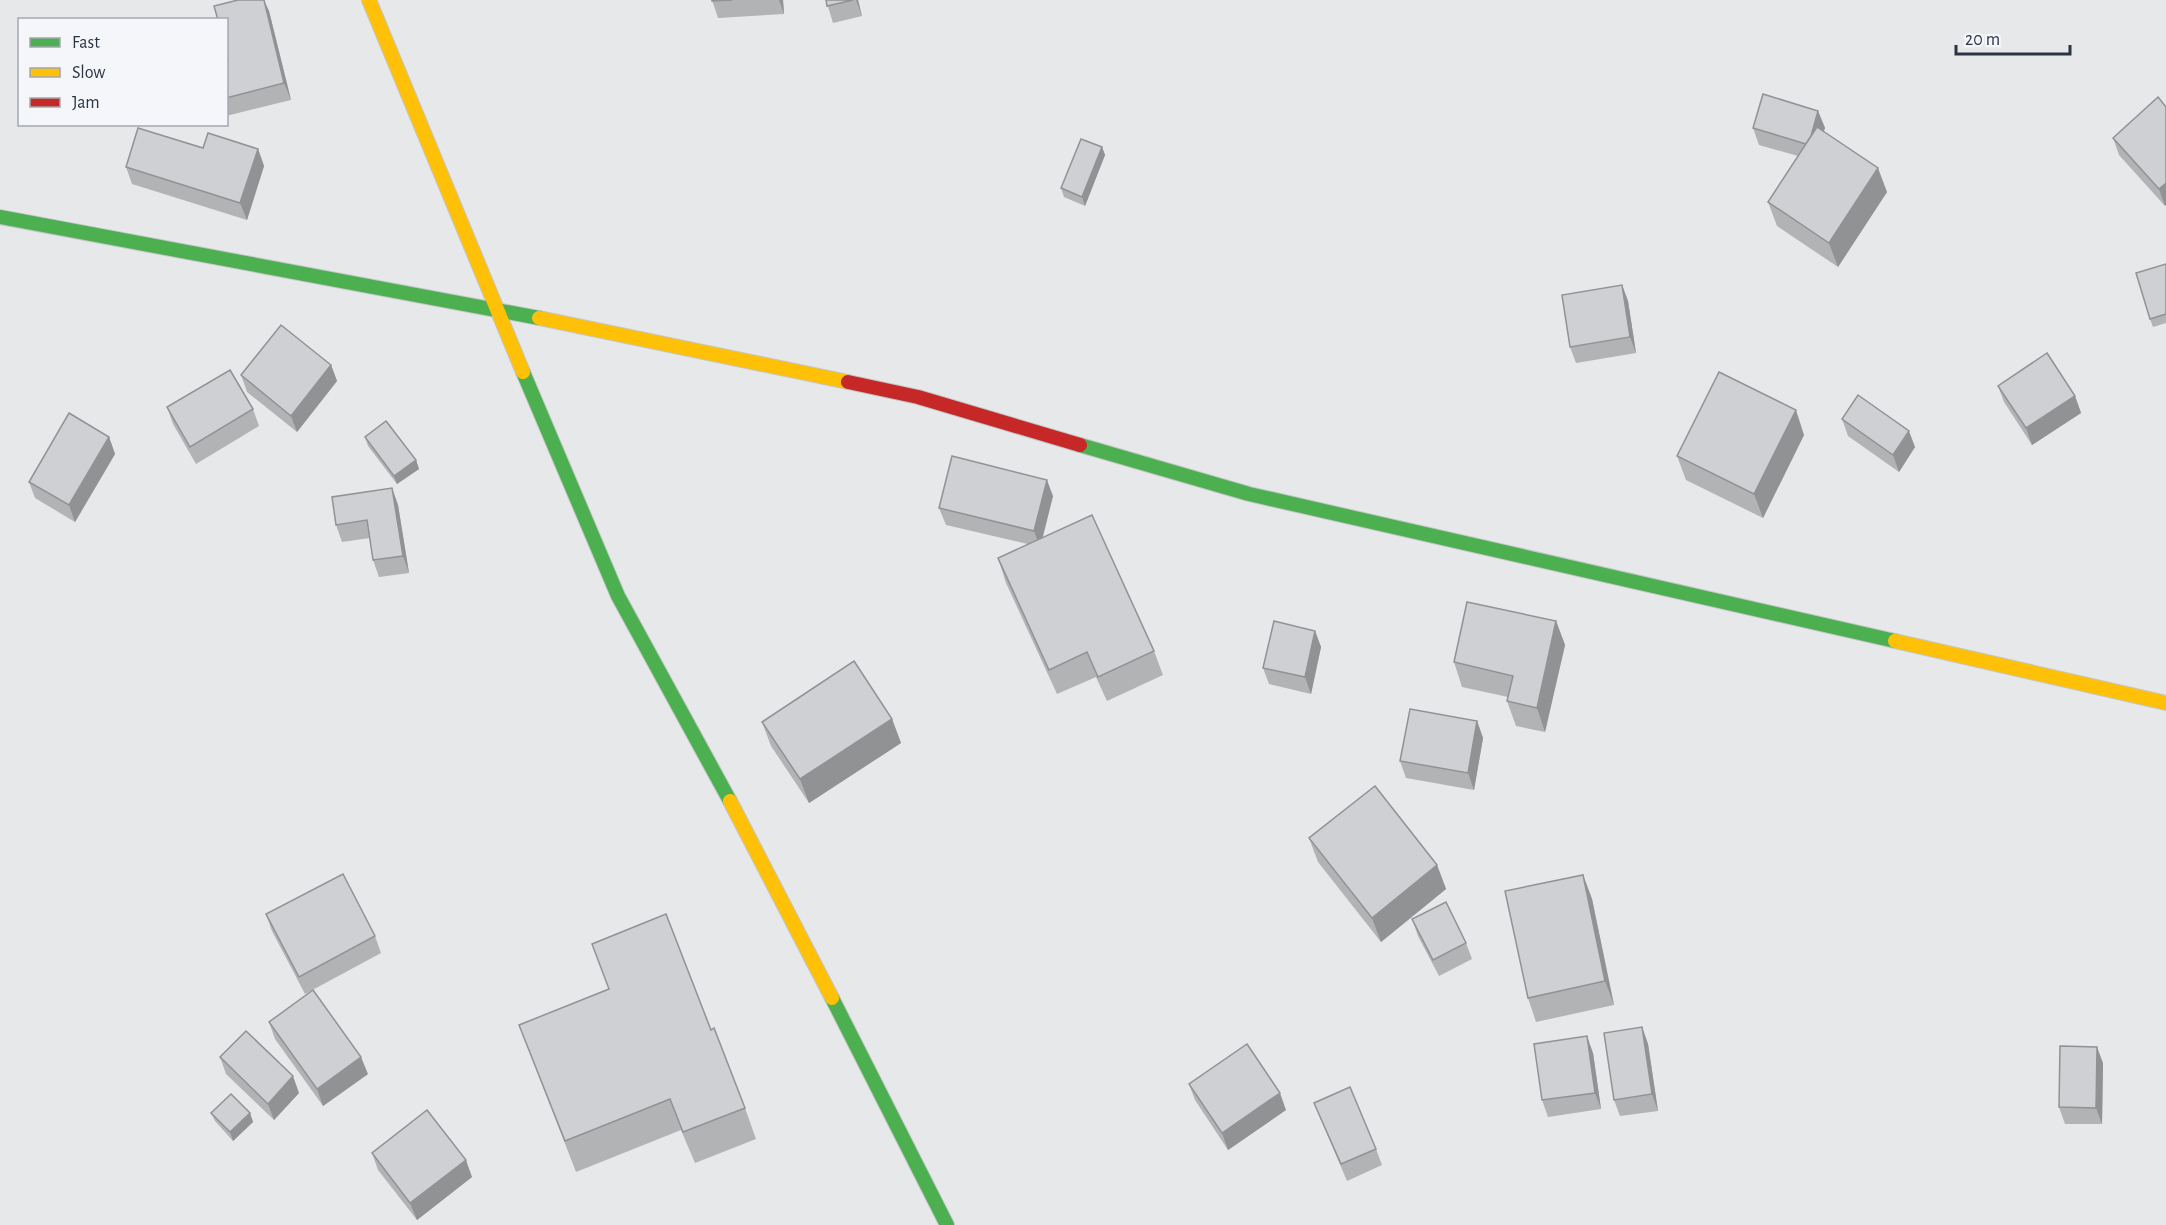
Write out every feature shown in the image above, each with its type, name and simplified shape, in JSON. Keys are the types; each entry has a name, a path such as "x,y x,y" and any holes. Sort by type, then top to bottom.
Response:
{"street":[{"path":"369,0 496,309 618,596 744,826 946,1225"},
{"path":"0,217 496,309 918,397 1249,494 2166,703"}],"building":[{"path":"238,0 264,0 284,83 228,97 228,18 217,18 214,6"},
{"path":"826,0 853,0 827,6"},
{"path":"1763,94 1818,111 1811,136 1806,144 1753,128"},
{"path":"2158,97 2166,107 2166,183 2159,189 2113,138"},
{"path":"1817,127 1878,168 1829,243 1768,202"},
{"path":"138,128 203,148 208,133 258,149 240,203 126,167"},
{"path":"1081,139 1102,147 1082,197 1061,188"},
{"path":"2166,264 2166,314 2150,319 2136,273"},
{"path":"1622,285 1630,337 1570,347 1562,295"},
{"path":"281,325 331,365 291,416 241,375"},
{"path":"2047,353 2075,396 2026,428 1998,386"},
{"path":"230,370 253,409 190,447 167,407"},
{"path":"1719,372 1796,410 1754,494 1677,456"},
{"path":"1858,395 1909,431 1893,455 1842,419"},
{"path":"69,413 109,437 69,505 29,482"},
{"path":"386,421 416,460 394,476 365,437"},
{"path":"952,456 1047,480 1034,531 939,508"},
{"path":"392,488 403,556 373,560 367,520 336,525 332,497"},
{"path":"1092,515 1154,651 1098,677 1087,652 1049,670 998,558"},
{"path":"1467,602 1556,621 1537,708 1507,701 1513,676 1454,662"},
{"path":"1274,621 1315,631 1305,677 1263,668"},
{"path":"854,661 892,719 800,779 762,722"},
{"path":"1410,709 1477,721 1468,773 1400,761"},
{"path":"1375,786 1437,865 1372,918 1309,838"},
{"path":"343,874 375,936 299,977 266,914"},
{"path":"1583,875 1605,981 1528,998 1505,891"},
{"path":"1446,902 1466,943 1433,960 1412,919"},
{"path":"666,914 711,1030 714,1028 745,1108 683,1132 670,1099 565,1141 519,1025 609,989 592,944"},
{"path":"313,990 361,1057 317,1089 269,1022"},
{"path":"1642,1027 1652,1094 1614,1100 1604,1033"},
{"path":"246,1031 293,1076 268,1104 220,1057"},
{"path":"1587,1036 1595,1093 1542,1100 1534,1044"},
{"path":"1247,1044 1280,1093 1222,1133 1189,1084"},
{"path":"2060,1046 2097,1047 2096,1108 2059,1107"},
{"path":"1350,1087 1376,1149 1341,1164 1314,1103"},
{"path":"231,1094 250,1113 230,1132 211,1113"},
{"path":"427,1110 466,1160 410,1203 372,1153"}],"traffic: fast":[{"path":"0,217 539,318"},
{"path":"523,372 618,596 730,801"},
{"path":"1080,445 1249,494 1895,641"},
{"path":"832,998 947,1225"}],"traffic: slow":[{"path":"369,0 523,372"},
{"path":"539,318 848,382"},
{"path":"1895,641 2166,703"},
{"path":"730,801 832,998"}],"traffic: jam":[{"path":"848,382 918,397 1080,445"}]}
